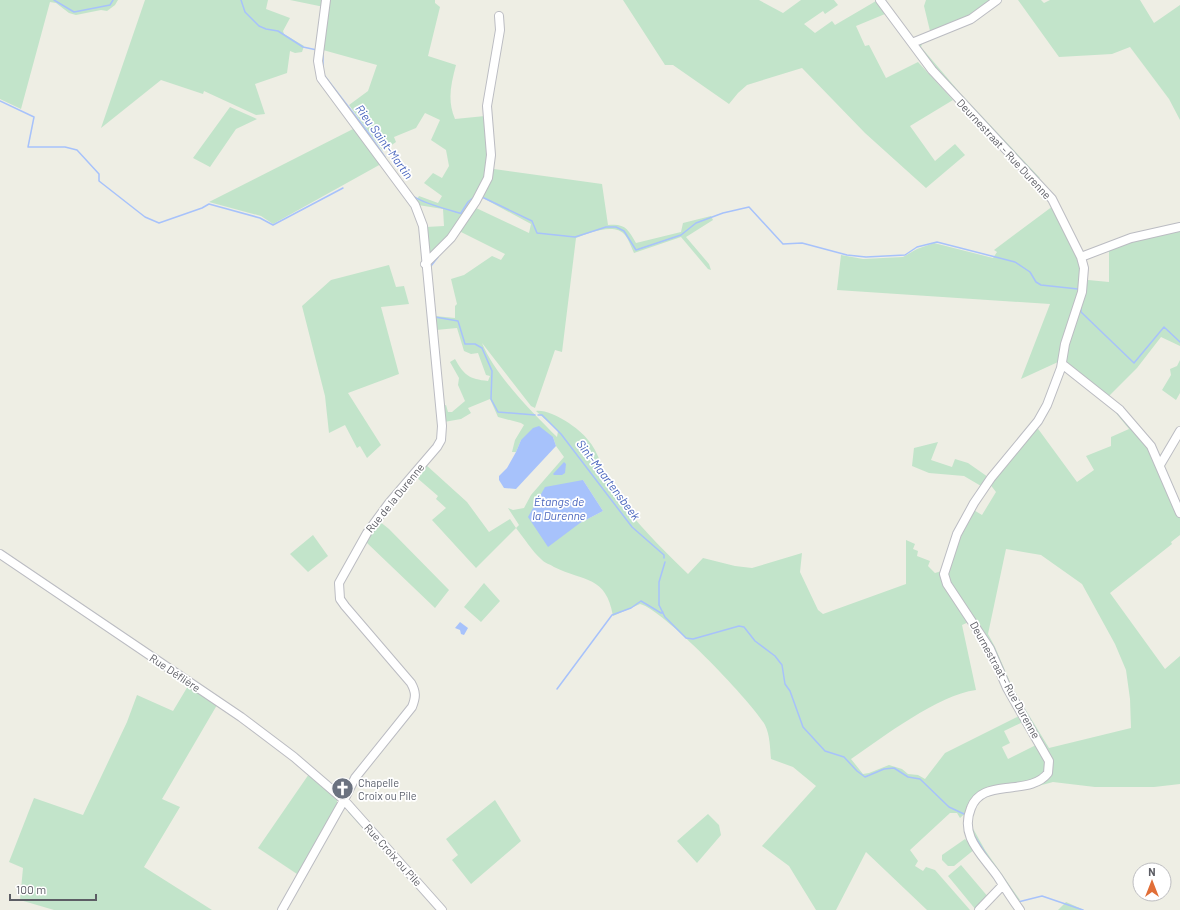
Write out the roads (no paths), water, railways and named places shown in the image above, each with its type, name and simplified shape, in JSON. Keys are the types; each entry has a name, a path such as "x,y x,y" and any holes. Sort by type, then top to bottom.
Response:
{"street":[{"name":"Rue de la Durenne","path":"282,910 344,800 354,778 412,707 415,698 415,690 411,683 345,606 338,592 341,578 367,533 389,503 441,440 442,426 425,264 423,226 415,205 318,72 319,52 326,0"},
{"name":"Deurnestraat - Rue Durenne","path":"880,0 953,94 1052,199 1081,257 1084,268 1083,287 1065,344 1062,364 1047,405 1041,416 991,478 970,508 957,534 945,569 944,577 947,584 990,649 1007,688 1045,752 1049,765 1048,773 1038,781 1023,786 988,791 981,795 972,805 967,820 968,833 1002,886"},
{"path":"912,43 971,19 997,0"},
{"path":"425,264 451,238 479,196 490,168 487,106 500,30 499,16"},
{"path":"1081,257 1126,240 1158,231 1180,227"},
{"path":"1062,364 1120,410 1154,451 1180,513"},
{"path":"1160,465 1180,431"},
{"path":"1154,451 1169,451"},
{"name":"Rue Déflière","path":"0,554 257,729 300,762 344,800"},
{"name":"Rue Croix ou Pile","path":"344,800 442,910"},
{"path":"979,910 1002,886 1020,910"}],"water":[{"name":"Étangs de la Durenne","path":"539,426 553,437 556,446 516,489 504,488 499,480 499,476 507,468 521,440 533,428"},
{"path":"564,462 566,464 565,473 562,475 554,475 553,474"},
{"name":"Étangs de la Durenne","path":"583,480 603,511 580,523 548,547 528,517 545,487"},
{"path":"460,622 468,628 464,635 461,634 460,630 455,628"}],"waterway":[{"name":"Rieu Saint-Martin","path":"54,0 74,12 110,5 113,0"},
{"name":"Rieu Saint-Martin","path":"241,0 245,12 259,26 278,31 303,47 317,50"},
{"name":"Rieu Saint-Martin","path":"323,52 323,66"},
{"name":"Rieu Saint-Martin","path":"324,75 385,157"},
{"path":"0,101 34,117 28,147 65,147 77,150 99,174 99,181 145,217 159,223 202,208 209,204 260,218 273,225 343,188"},
{"name":"Rieu Saint-Martin","path":"413,196 430,204 463,214"},
{"path":"461,213 468,202 474,197"},
{"path":"482,197 532,221 537,233 575,237 606,227 616,227 624,231 636,250 681,235 696,223 723,213 749,207 783,244 802,243 847,255 866,257 905,255 917,247 937,242 1015,262 1030,272 1036,282 1041,285 1078,289"},
{"name":"Rieu Saint-Martin","path":"431,266 438,257"},
{"path":"1081,309 1081,312 1134,363 1164,327 1180,342"},
{"path":"435,317 458,321 465,344 475,344 482,348 492,371 491,399 498,412 535,415"},
{"name":"Sint-Maartensbeek","path":"538,415 542,415 561,434 632,527 664,555 664,558"},
{"path":"665,562 659,582 659,605 665,617 686,638 693,639 739,626 744,627 755,641 775,656 782,665 785,684 790,691 803,727 825,751 844,757 865,777 884,769 894,768 908,777 920,779 949,807 964,814"},
{"path":"557,689 612,615 631,608 641,601 661,613 663,612"},
{"path":"975,837 989,859"},
{"path":"1018,902 1042,896 1083,910"}],"place":[{"name":"Chapelle Croix ou Pile","path":"342,789"}]}
